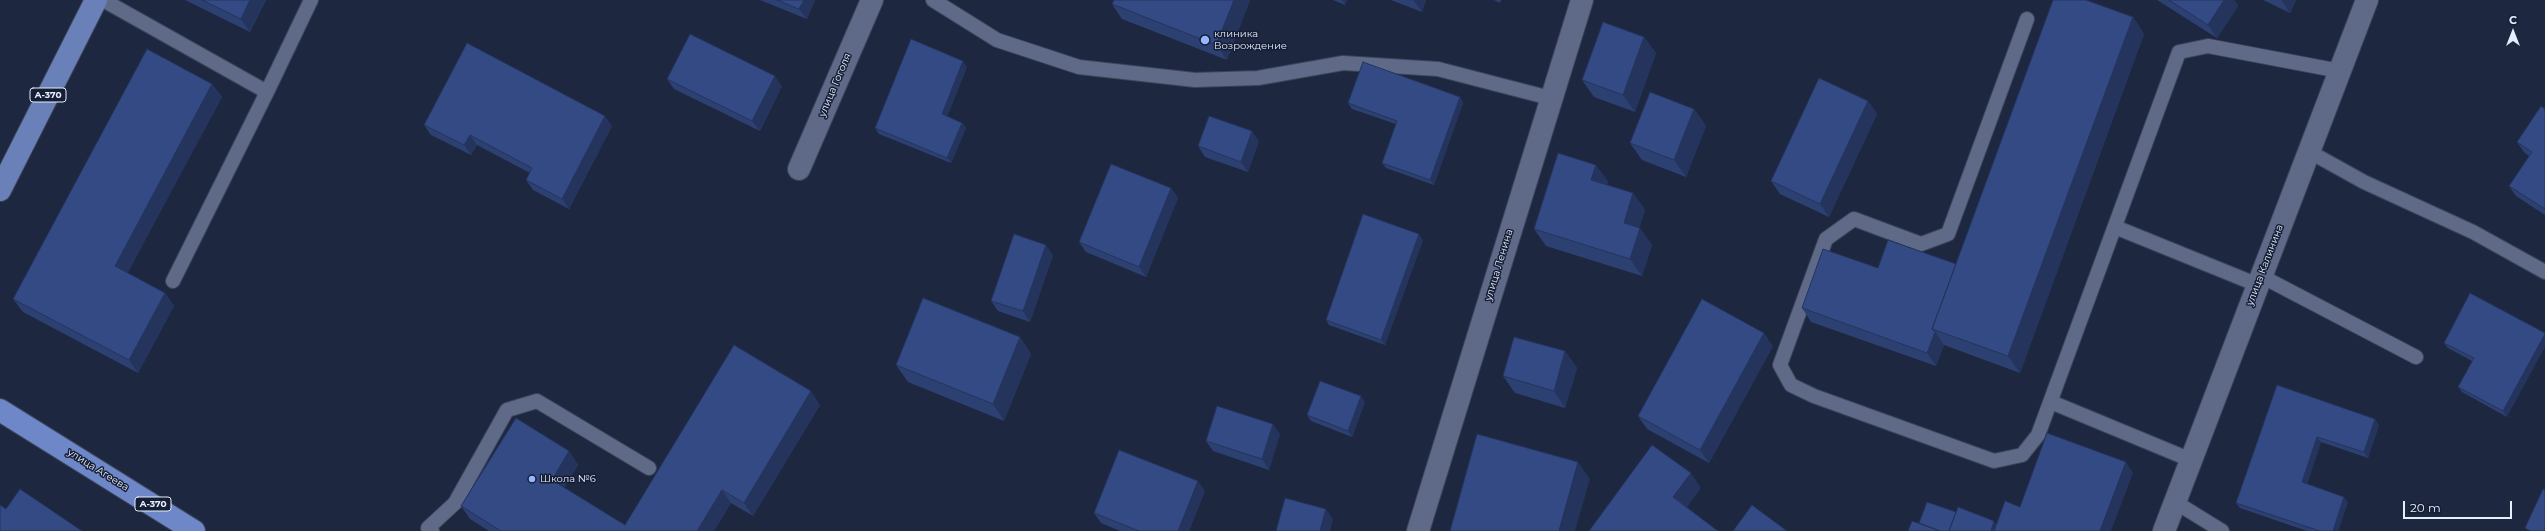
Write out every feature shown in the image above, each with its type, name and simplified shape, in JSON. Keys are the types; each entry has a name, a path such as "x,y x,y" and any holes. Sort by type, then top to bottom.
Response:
{"highway":[{"name":"улица Агеева","path":"0,410 112,478 194,531"}],"main road":[{"name":"А-370","path":"0,190 96,0"}],"street":[{"name":"улица Гоголя","path":"799,169 872,0"},
{"name":"улица Ленина","path":"1418,531 1550,98 1582,0"},
{"name":"улица Калинина","path":"2164,531 2367,0"}],"lane":[{"path":"103,0 266,92"},
{"path":"173,281 311,0"},
{"path":"933,0 997,40 1079,67 1195,80 1258,78 1343,63 1438,69 1550,98"},
{"path":"2027,19 1948,234 1921,244 1854,219 1826,239 1780,365 1791,385 1814,396 1994,461 2022,455 2038,435 2179,52 2208,46 2340,71"},
{"path":"2310,152 2364,182 2473,232 2545,272"},
{"path":"2115,227 2260,280 2416,357"},
{"path":"432,531 428,528 455,504 507,410 530,403 537,401 649,468"},
{"path":"2051,402 2191,460"},
{"path":"2175,502 2222,531"}],"building":[{"path":"202,0 250,0 241,19"},
{"path":"777,0 804,0 799,9"},
{"path":"1114,0 1234,0 1216,45 1112,4"},
{"path":"2053,0 2086,0 2133,17 2008,356 1932,329"},
{"path":"2169,0 2224,0 2208,25"},
{"path":"1603,22 1644,37 1623,95 1582,80"},
{"path":"690,34 775,76 752,121 667,79"},
{"path":"911,39 963,61 942,114 962,123 947,158 875,128"},
{"path":"467,43 605,116 562,199 526,180 532,168 470,135 464,145 424,125"},
{"path":"147,49 212,84 115,266 165,293 129,360 13,299"},
{"path":"1363,62 1460,97 1430,180 1382,163 1397,121 1348,103"},
{"path":"1819,78 1868,101 1820,204 1771,181"},
{"path":"1650,92 1694,109 1674,160 1630,143"},
{"path":"2541,106 2545,109 2545,209 2509,186 2532,152 2517,142"},
{"path":"1209,116 1252,131 1241,162 1198,146"},
{"path":"1558,153 1596,165 1591,180 1633,193 1624,223 1640,228 1630,259 1534,229"},
{"path":"1111,164 1171,188 1139,267 1079,242"},
{"path":"1363,214 1419,234 1381,340 1326,320"},
{"path":"1014,234 1046,245 1023,311 991,301"},
{"path":"1888,240 1956,264 1932,329 1935,332 1927,353 1802,308 1823,249 1878,268"},
{"path":"2470,293 2545,333 2503,411 2458,387 2474,358 2444,343"},
{"path":"923,298 1020,337 993,404 896,365"},
{"path":"1702,299 1764,333 1700,450 1638,416"},
{"path":"1514,337 1565,351 1554,391 1503,376"},
{"path":"734,345 811,391 744,503 722,490 697,531 501,531 461,506 516,418 569,451 552,480 625,525"},
{"path":"1320,381 1361,396 1348,431 1307,415"},
{"path":"2277,385 2375,419 2364,452 2317,437 2302,482 2344,497 2333,531 2320,531 2236,503"},
{"path":"1217,406 1273,424 1262,459 1206,441"},
{"path":"2047,433 2126,462 2100,531 1994,531 2005,501 2020,507"},
{"path":"1477,434 1578,462 1559,531 1450,531"},
{"path":"1652,445 1691,473 1673,497 1718,531 1589,531"},
{"path":"1119,450 1198,481 1178,531 1139,531 1094,513"},
{"path":"20,489 82,531 0,531 0,505 6,509"},
{"path":"2543,489 2545,490 2545,531 2530,531 2525,528"},
{"path":"1285,498 1326,509 1320,531 1276,531"},
{"path":"1927,502 1956,512 1949,531 1940,531 1919,523"},
{"path":"1752,505 1787,531 1733,531"},
{"path":"1958,507 1994,521 1991,531 1949,531"},
{"path":"1912,521 1940,531 1908,531"}],"place":[{"name":"клиника Возрождение","path":"1205,40"},
{"name":"Школа №6","path":"532,479"}]}
